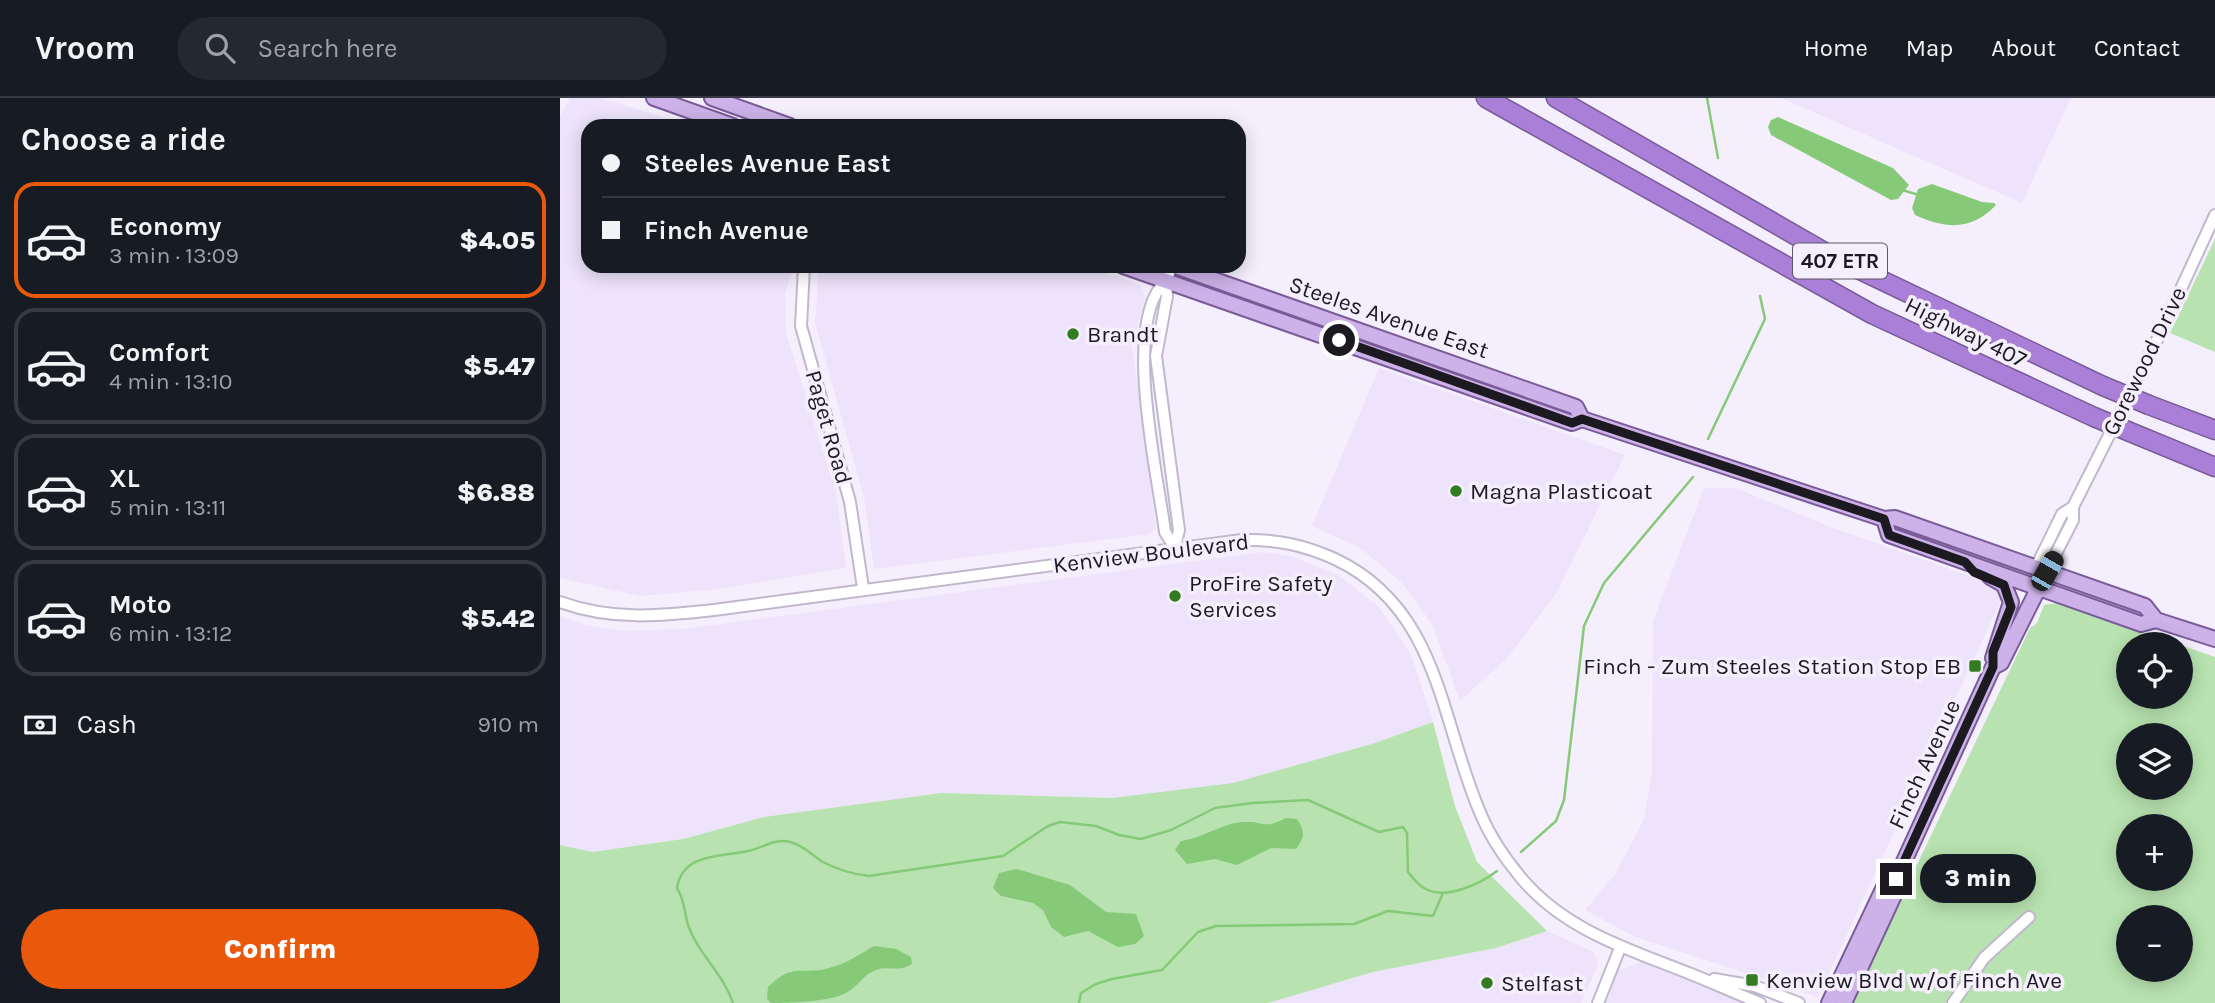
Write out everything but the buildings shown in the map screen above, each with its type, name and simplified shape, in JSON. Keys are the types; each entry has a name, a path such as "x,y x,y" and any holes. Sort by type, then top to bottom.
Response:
{"highway":[{"name":"Highway 407","path":"1486,98 1872,314 2094,417 2215,467"},
{"name":"Highway 407","path":"1556,98 1835,258 2103,386 2215,430"}],"main road":[{"path":"654,98 713,119"},
{"path":"712,98 770,119"},
{"name":"Steeles Avenue East","path":"1143,273 1572,423 1582,419 1884,519 1895,518 2145,606 2156,620"},
{"name":"Steeles Avenue East","path":"1194,273 1576,407 1582,419"},
{"name":"Steeles Avenue East","path":"1884,519 1889,535 2141,624 2156,620 2215,639"},
{"path":"1965,562 1974,572 2001,582 2010,597 2011,607 1993,663"},
{"name":"Finch Avenue","path":"1844,1003 1895,893 1896,879 1993,663 2041,569"},
{"name":"Finch Avenue","path":"1829,1003 1884,887 1896,879"}],"street":[{"name":"Gorewood Drive","path":"2041,569 2073,520 2073,507 2162,330 2215,215"},
{"name":"Paget Road","path":"804,273 802,326 850,502 863,588"},
{"path":"1170,273 1155,291 1142,342 1165,532 1175,548"},
{"path":"1166,281 1167,296 1156,356 1179,530 1175,548"},
{"path":"1146,390 1161,387"},
{"name":"Kenview Boulevard","path":"560,602 584,611 638,617 714,610 863,588 1242,540 1287,542 1362,573 1403,613 1427,656 1482,818 1502,853 1524,882 1548,905 1620,948 1760,1003"},
{"path":"1953,1003 1984,958 2029,917"},
{"path":"1598,1003 1620,948"},
{"name":"Kenview Boulevard","path":"1691,974 1755,986 1799,1003"}],"shaded area":[{"path":"570,98 601,98 668,119 581,119 581,273 792,273 785,294 786,333 836,492 846,568 718,589 640,596 560,578 560,117"},
{"path":"1781,98 2071,98 2022,203"},
{"path":"1778,117 1893,168 1909,185 1898,199 1891,200 1771,135 1768,127 1771,120"},
{"path":"1932,184 1996,205 1977,220 1968,223 1948,225 1926,220 1915,215 1912,208 1918,189"},
{"path":"2215,239 2215,352 2170,333"},
{"path":"819,273 1107,273 1140,285 1145,297 1132,346 1156,527 1150,534 874,569 864,497 815,323"},
{"path":"1379,368 1625,455 1556,594 1507,658 1460,701 1432,624 1401,582 1360,548 1312,526"},
{"path":"1704,488 1736,488 1833,528 1990,583 1998,589 2002,598 1818,997 1633,936 1585,910 1616,873 1644,819 1652,771 1653,621"},
{"path":"1264,552 1293,557 1338,575 1378,606 1411,654 1433,722 1375,743 1233,783 1112,798 941,793 764,817 683,839 592,852 560,845 560,616 585,625 621,631 682,629"},
{"path":"2058,603 2141,632 2116,632 2116,709 2193,709 2193,649 2215,657 2215,1003 1851,1003 2030,628 2037,623 2044,605"},
{"path":"1433,722 1455,806 1477,862 1547,931 1496,948 1373,972 1268,1003 560,1003 560,845 592,852 683,839 764,817 941,793 1112,798 1233,783 1375,743"},
{"path":"1286,818 1297,819 1301,827 1303,834 1296,849 1271,848 1237,865 1215,859 1187,864 1175,850 1181,841 1228,825 1244,822 1268,824"},
{"path":"1017,869 1070,885 1106,912 1136,914 1144,936 1135,944 1118,947 1088,931 1064,937 1051,927 1043,910 1033,903 1001,896 993,888 999,873"},
{"path":"1547,931 1594,952 1598,965 1581,1003 1268,1003 1373,972 1496,948"},
{"path":"874,946 896,949 911,957 912,964 903,968 876,970 839,996 779,1003 771,1003 767,999 768,987 785,974 835,966"},
{"path":"1641,962 1749,1003 1606,1003 1618,971"}],"waterway":[{"path":"1707,98 1718,158"},
{"path":"1902,190 1919,195"},
{"path":"1708,439 1765,319 1760,296"},
{"path":"1521,852 1556,821 1564,800 1584,626 1604,583 1693,477"},
{"path":"733,1003 723,982 692,935 677,888 681,876 695,862 754,850 779,841 799,845 823,862 840,869 869,876 1003,856 1048,826 1060,822 1096,826 1119,835 1141,839 1171,830 1215,808 1308,800 1379,832 1403,827 1407,833 1408,872 1420,885 1432,892 1462,889 1497,871"},
{"path":"1079,1003 1081,993 1096,984 1162,970 1198,932 1216,926 1354,924 1388,911 1433,916 1443,893"}],"place":[{"name":"Brandt","path":"1073,334"},
{"name":"Magna Plasticoat","path":"1456,491"},
{"name":"ProFire Safety Services","path":"1175,596"},
{"name":"Finch - Zum Steeles Station Stop EB","path":"1975,666"},
{"name":"Kenview Blvd w/of Finch Ave","path":"1752,980"},
{"name":"Stelfast","path":"1487,983"}],"route":[{"path":"1339,340 1572,423 1582,419 1884,519 1889,535 1965,562 1974,572 2001,582 2010,597 2011,607 1993,652 1993,667 1896,879"}]}
